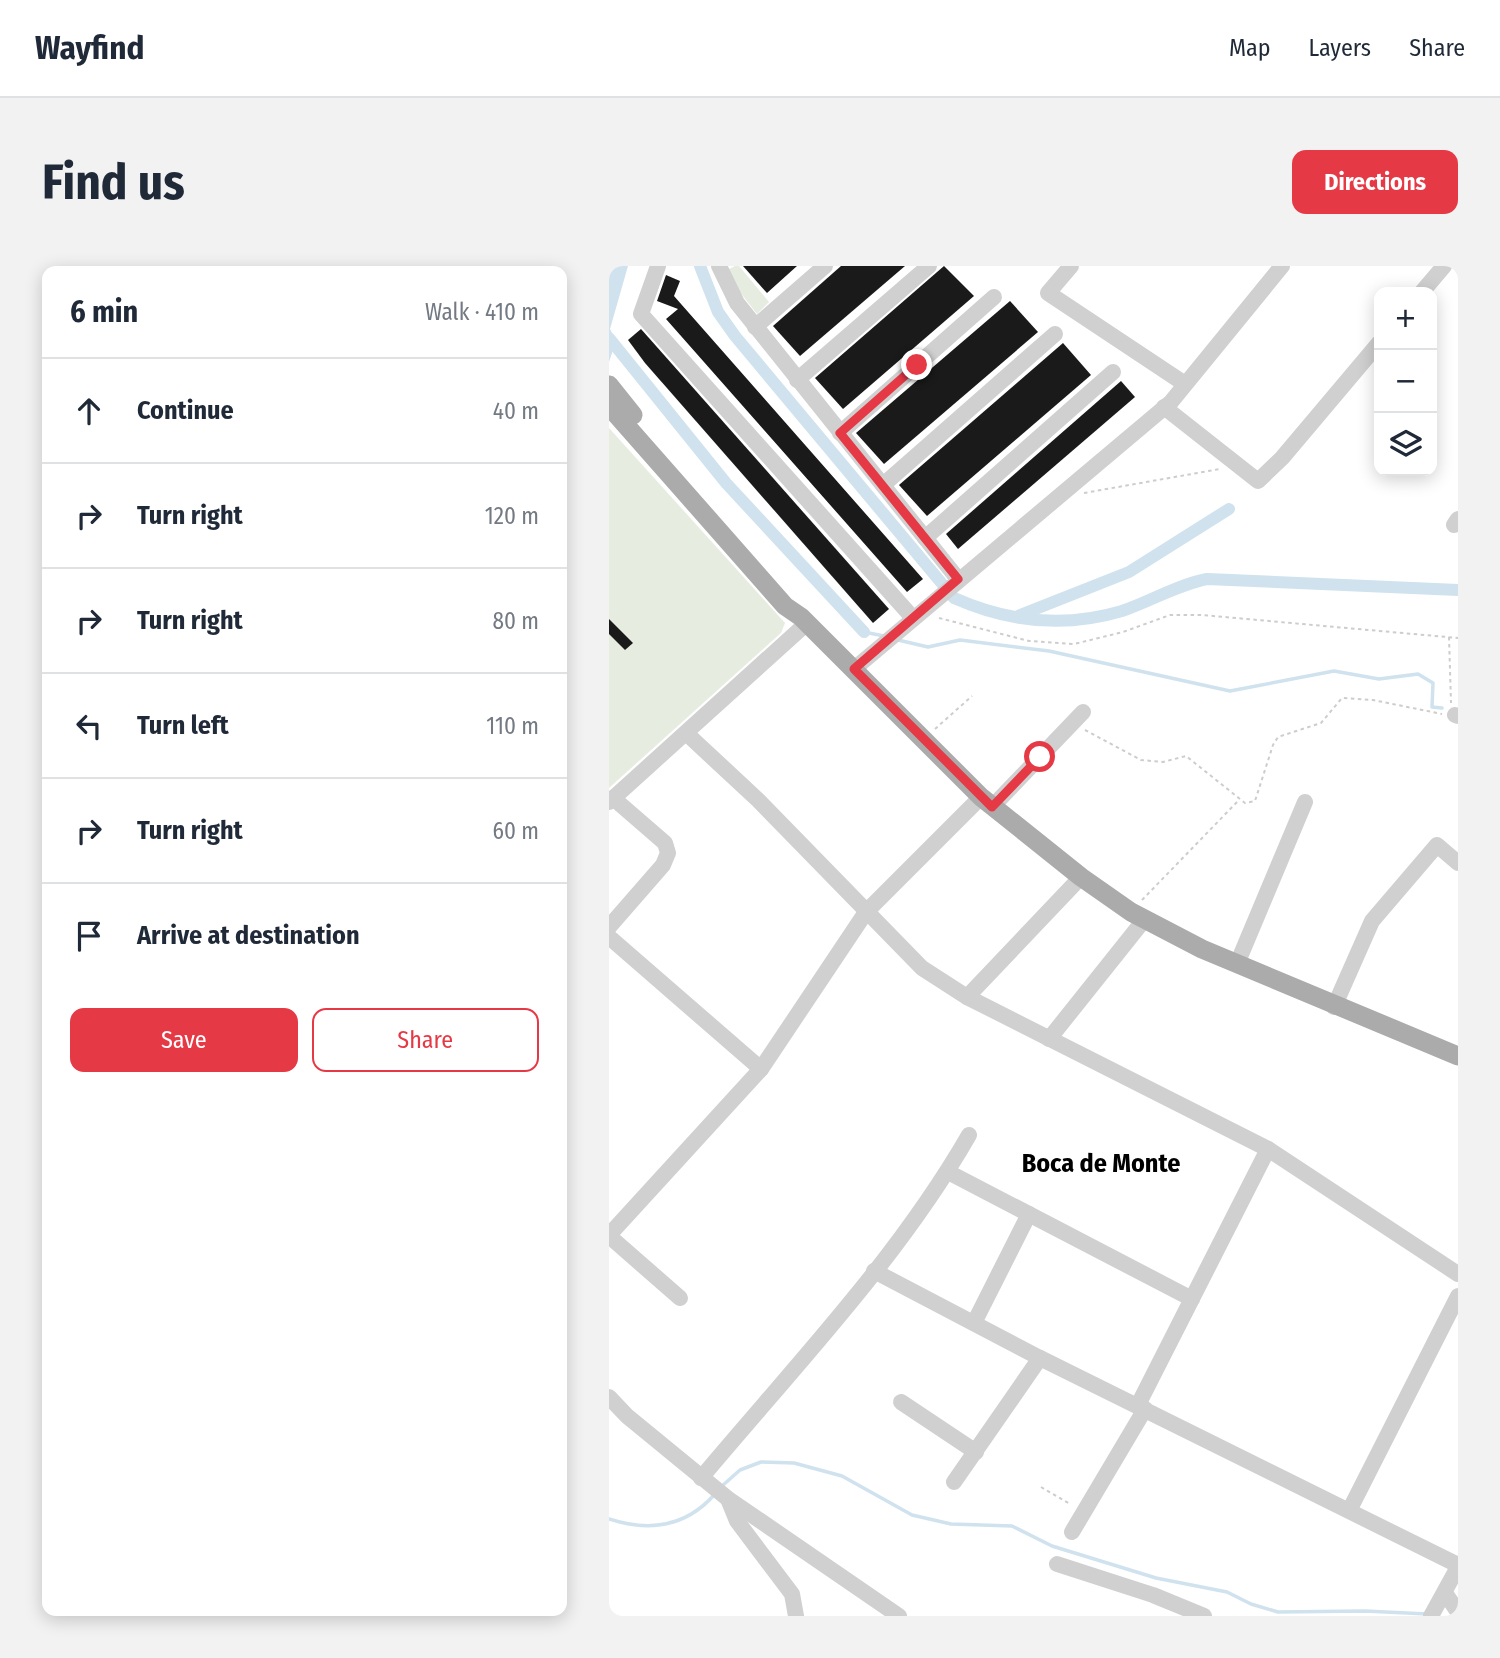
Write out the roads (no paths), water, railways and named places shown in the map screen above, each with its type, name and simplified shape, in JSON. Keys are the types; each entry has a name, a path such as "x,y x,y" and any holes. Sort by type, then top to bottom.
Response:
{"main road":[{"path":"609,384 792,598 804,620"},
{"path":"609,406 785,606 860,663 923,739 987,802 1081,877 1137,916 1237,964 1334,1007 1458,1056"}],"street":[{"path":"658,266 641,314 921,611"},
{"path":"755,327 825,266"},
{"path":"797,380 929,266"},
{"path":"1071,266 1048,293 1185,384"},
{"path":"860,663 1164,407 1282,266"},
{"path":"1426,287 1444,266"},
{"path":"720,267 737,303 755,327 958,579"},
{"path":"840,433 994,297"},
{"path":"883,485 1055,334"},
{"path":"1164,407 1258,481 1282,457 1374,349"},
{"path":"925,538 1113,372"},
{"path":"609,927 663,865 668,853 666,843 611,800 686,733 804,620"},
{"path":"680,1298 609,1236 761,1069 866,912 1077,717"},
{"path":"686,733 758,800 922,968 967,996 1049,1039 1268,1149 1458,1274"},
{"path":"1237,964 1304,802"},
{"path":"1334,1007 1372,921 1437,845 1458,863"},
{"path":"967,996 1081,877"},
{"path":"1049,1039 1137,916"},
{"path":"609,937 761,1069"},
{"path":"716,1489 948,1171 969,1135"},
{"path":"1072,1532 1142,1407 1192,1299 1268,1149"},
{"path":"948,1171 1192,1299"},
{"path":"974,1323 1029,1214"},
{"path":"874,1271 1040,1358 1350,1508 1458,1566 1433,1613"},
{"path":"1350,1508 1458,1296"},
{"path":"954,1482 1040,1358"},
{"path":"609,1397 627,1416 716,1489 899,1616"},
{"path":"901,1402 976,1452"},
{"path":"716,1489 792,1594 796,1616"},
{"path":"1057,1564 1153,1595 1204,1616"},
{"path":"1444,1593 1458,1612"}],"water":[{"path":"609,266 628,266 610,329 616,341 609,362"}],"waterway":[{"path":"700,266 718,312 735,336 954,598 995,613 1058,621 1079,620 1122,611 1185,585 1207,579 1458,590"},
{"path":"609,338 726,483 864,632"},
{"path":"1018,616 1129,572 1229,509"},
{"path":"864,632 884,636"},
{"path":"898,640 928,647 960,640 1049,651 1230,691 1334,671 1379,679 1418,674 1433,683 1432,707 1442,708"},
{"path":"722,1486 740,1470 761,1462 794,1463 842,1476 912,1515 951,1524 1012,1526 1052,1546 1156,1578 1227,1592 1251,1604 1278,1612 1365,1611 1427,1614"},
{"path":"609,1519 638,1525 666,1524 692,1514 715,1494"}],"district":[{"name":"Boca de Monte","path":"1101,1163"}]}
